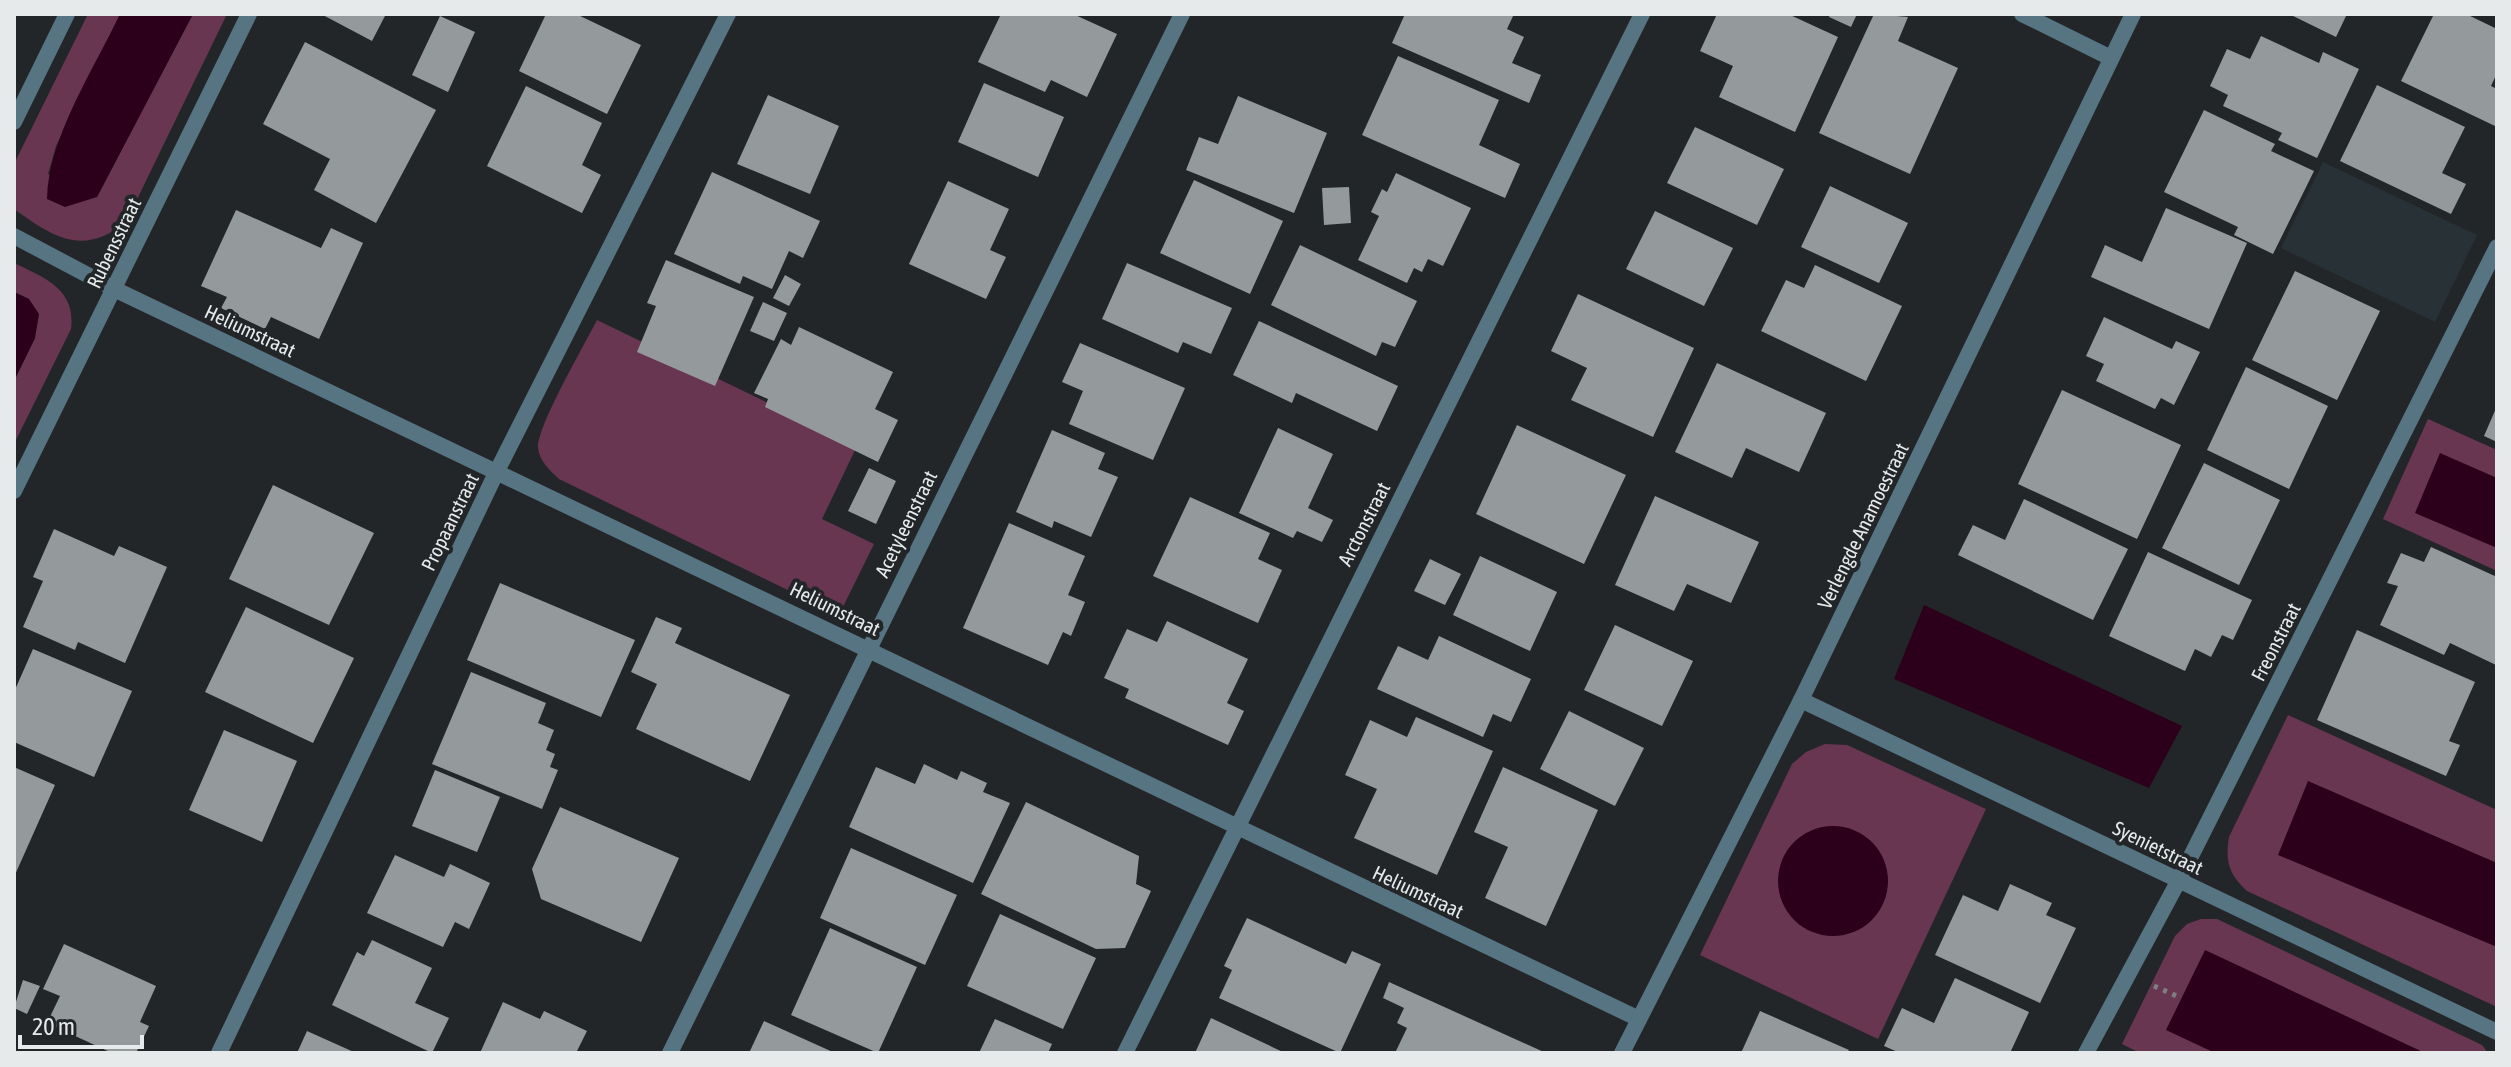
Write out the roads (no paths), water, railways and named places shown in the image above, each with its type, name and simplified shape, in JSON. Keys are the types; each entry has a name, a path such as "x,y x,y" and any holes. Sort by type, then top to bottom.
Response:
{"street":[{"path":"14,122 67,14"},
{"name":"Rubensstraat","path":"14,491 249,14"},
{"name":"Propaanstraat","path":"219,1053 497,471 728,14"},
{"name":"Acetyleenstraat","path":"670,1053 1182,14"},
{"name":"Arctonstraat","path":"1125,1053 1642,14"},
{"path":"2022,14 2111,58"},
{"name":"Verlengde Anamoestraat","path":"1622,1053 1801,700 2133,14"},
{"name":"Heliumstraat","path":"14,236 114,289 868,647 1235,827 1639,1019"},
{"name":"Freonstraat","path":"2086,1053 2179,880 2497,247"},
{"name":"Syenietstraat","path":"1801,700 2497,1032"}]}
